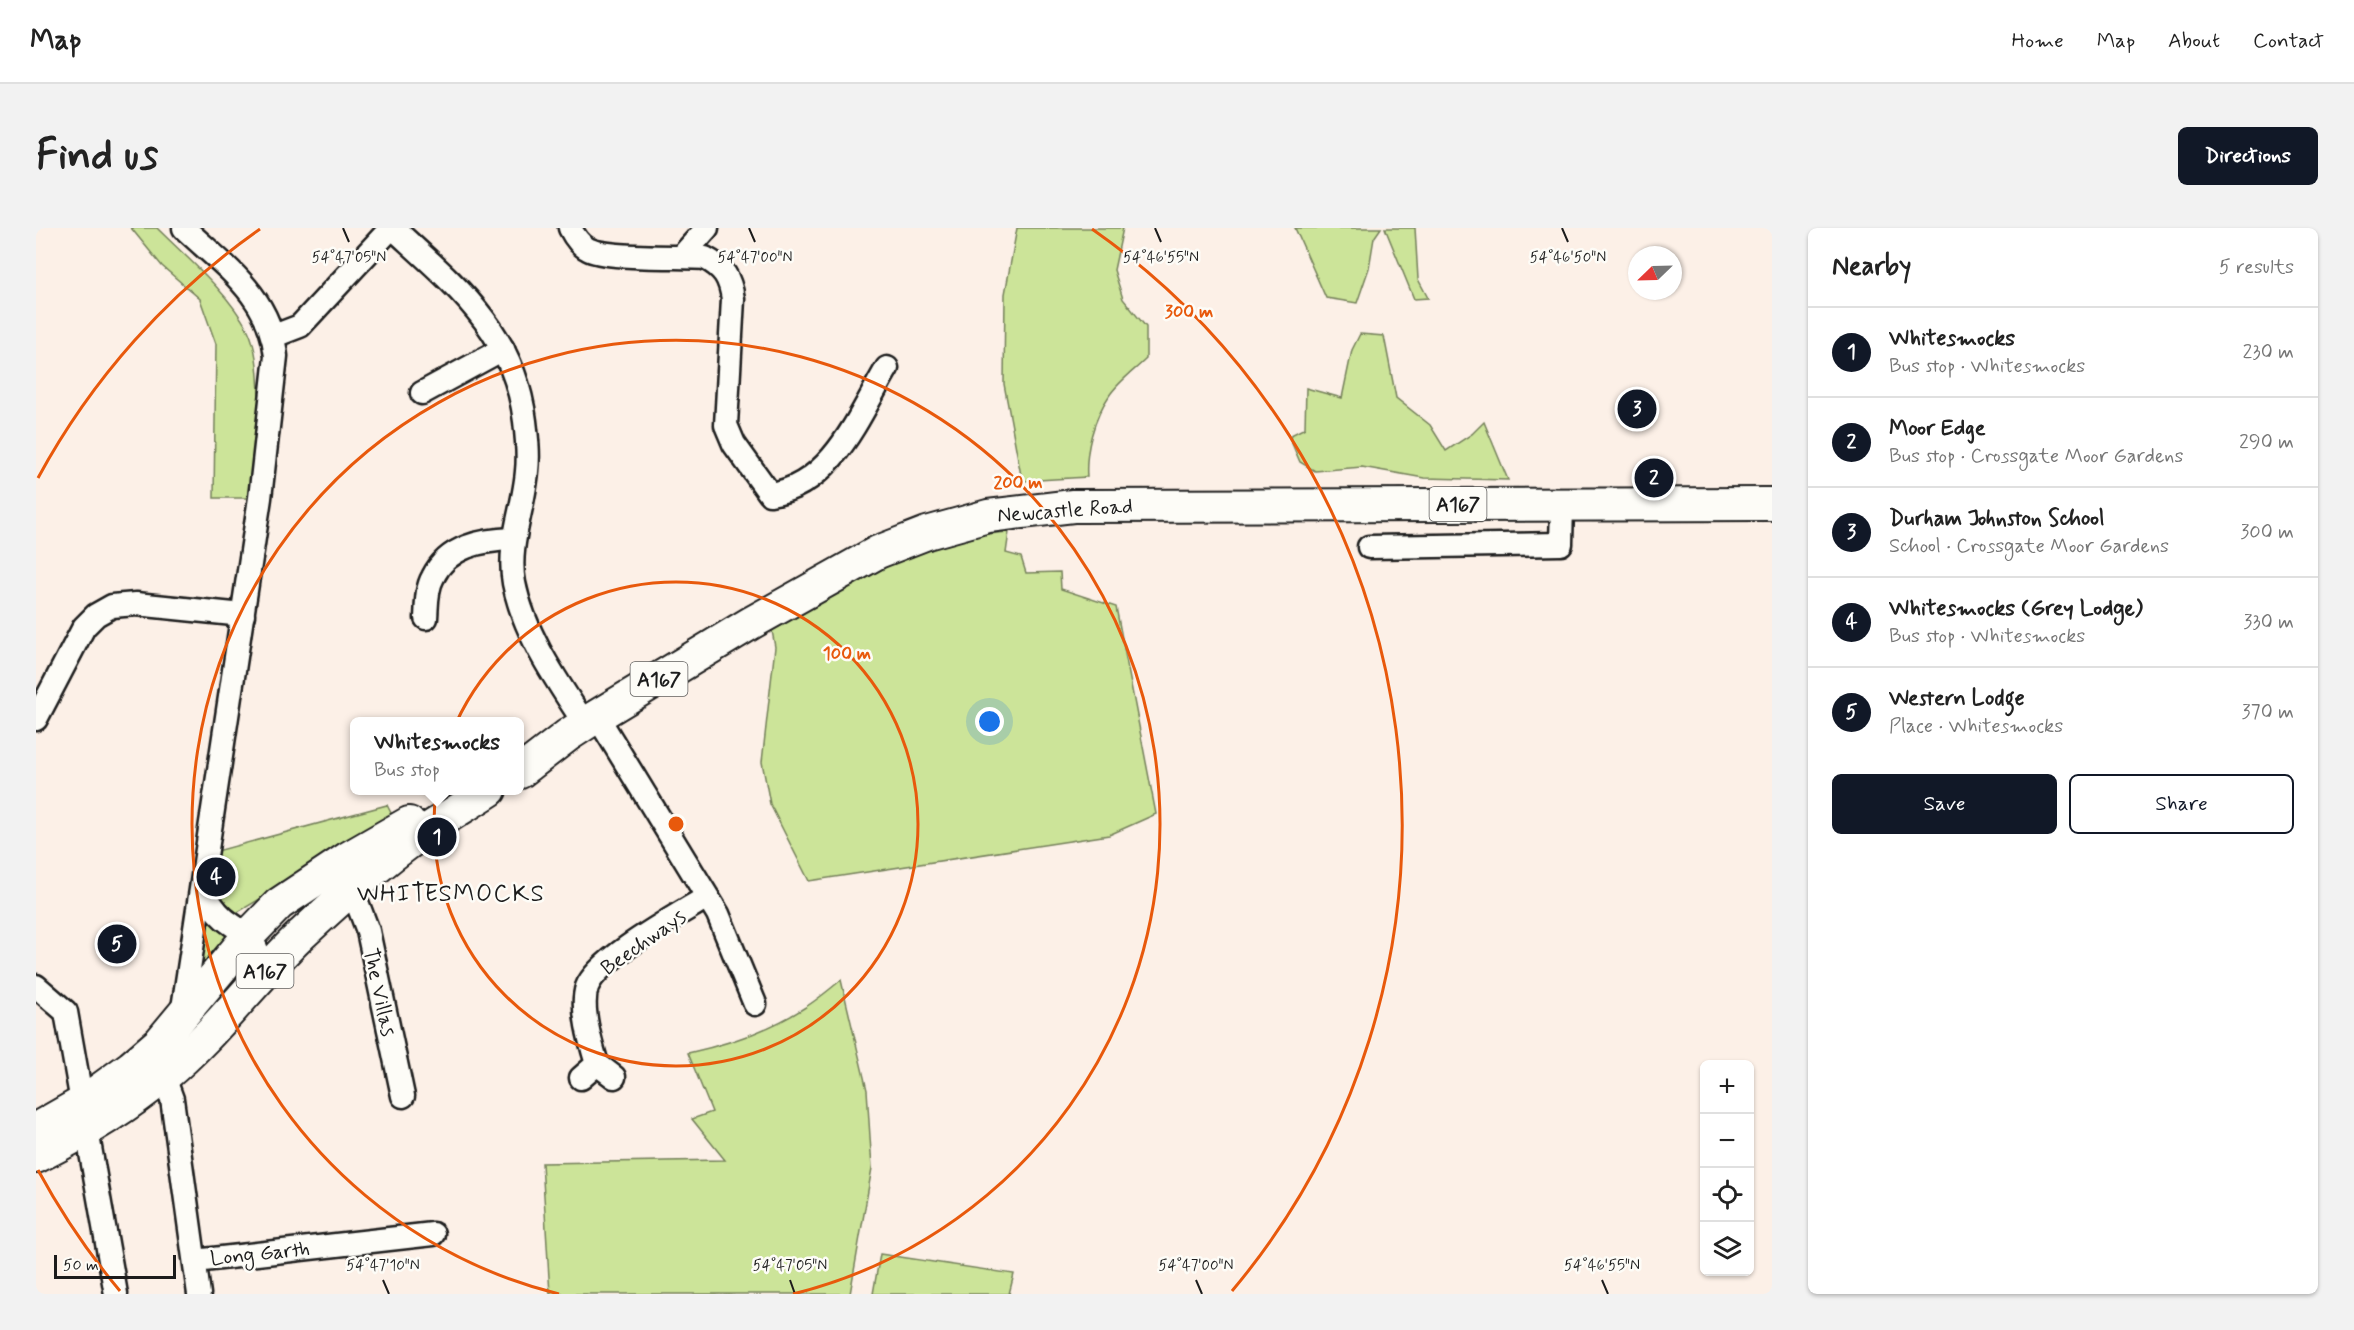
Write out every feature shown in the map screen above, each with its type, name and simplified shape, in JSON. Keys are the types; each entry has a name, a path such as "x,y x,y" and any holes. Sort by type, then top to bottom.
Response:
{"highway":[{"name":"A167","path":"1562,505 1772,504"},
{"name":"Newcastle Road","path":"583,725 761,617 878,552 927,533 988,516 1073,506 1562,505"},
{"name":"A167","path":"524,754 583,725"},
{"name":"A167","path":"524,769 583,725"},
{"name":"A167","path":"36,1156 86,1115 131,1067 160,1042 182,1016 196,978 249,935 279,904 348,858 455,795"},
{"name":"A167","path":"36,1129 126,1105 164,1077 193,1050 301,934 420,834 482,795"}],"street":[{"path":"184,228 250,290 264,312 274,336 276,356 275,380 243,615 203,882 196,978 212,999 224,1002 240,1000"},
{"path":"274,336 300,326 392,228 458,287 478,309 503,349 514,373 523,402 528,467 525,496 513,539 512,560 514,583 524,615 548,664 583,725 707,897 755,1004"},
{"path":"570,228 574,236 589,250 609,254 705,258 718,265 732,289 733,312 726,425 734,444 770,494 782,493 809,478 825,465 838,451 887,369"},
{"path":"682,256 707,228"},
{"path":"422,393 503,349"},
{"path":"1369,547 1561,544 1562,505"},
{"path":"426,618 428,593 433,577 442,564 456,551 474,543 513,539"},
{"path":"36,719 84,627 96,615 112,606 136,604 243,615"},
{"path":"203,882 211,904 226,920 249,935 261,957 261,975"},
{"name":"The Villas","path":"352,889 368,931 403,1096"},
{"name":"Beechways","path":"597,1073 585,998 587,987 595,975 634,943 707,897"},
{"path":"36,986 66,1012 116,1294"},
{"name":"Long Garth","path":"164,1077 172,1099 199,1294"},
{"name":"Long Garth","path":"195,1261 433,1234"}],"green space":[{"path":"131,228 157,228 218,289 248,330 254,347 259,389 258,436 252,498 214,498 216,344 200,299 162,266"},
{"path":"1017,228 1123,228 1114,270 1123,299 1146,327 1146,359 1117,386 1104,405 1095,424 1089,446 1087,477 1022,481 1004,384 1005,294"},
{"path":"1295,228 1381,228 1374,238 1369,268 1357,303 1326,298"},
{"path":"1385,228 1415,228 1418,279 1428,298 1414,299"},
{"path":"1360,334 1384,336 1396,398 1430,425 1446,451 1472,434 1484,422 1508,480 1424,478 1362,467 1315,471 1300,462 1290,439 1291,435 1305,428 1306,388 1342,398 1352,350"},
{"path":"1009,532 1006,553 1021,557 1026,573 1060,572 1061,589 1116,607 1156,814 1109,835 809,881 770,804 762,762 775,647 771,625 857,580 916,554 977,536"},
{"path":"387,805 394,819 233,915 213,891 217,851"},
{"path":"205,913 231,936 203,967 200,960"},
{"path":"841,980 867,1090 872,1168 850,1294 550,1294 542,1163 725,1160 692,1119 712,1112 688,1053 733,1041 777,1023 809,1005"},
{"path":"880,1254 1014,1274 1009,1294 873,1294"}],"place":[{"name":"Durham Johnston School","path":"1637,409"},
{"name":"Moor Edge","path":"1654,478"},
{"name":"Whitesmocks","path":"437,837"},
{"name":"Whitesmocks (Grey Lodge)","path":"216,877"},
{"name":"Western Lodge","path":"117,944"}],"district":[{"name":"WHITESMOCKS","path":"451,893"}]}
